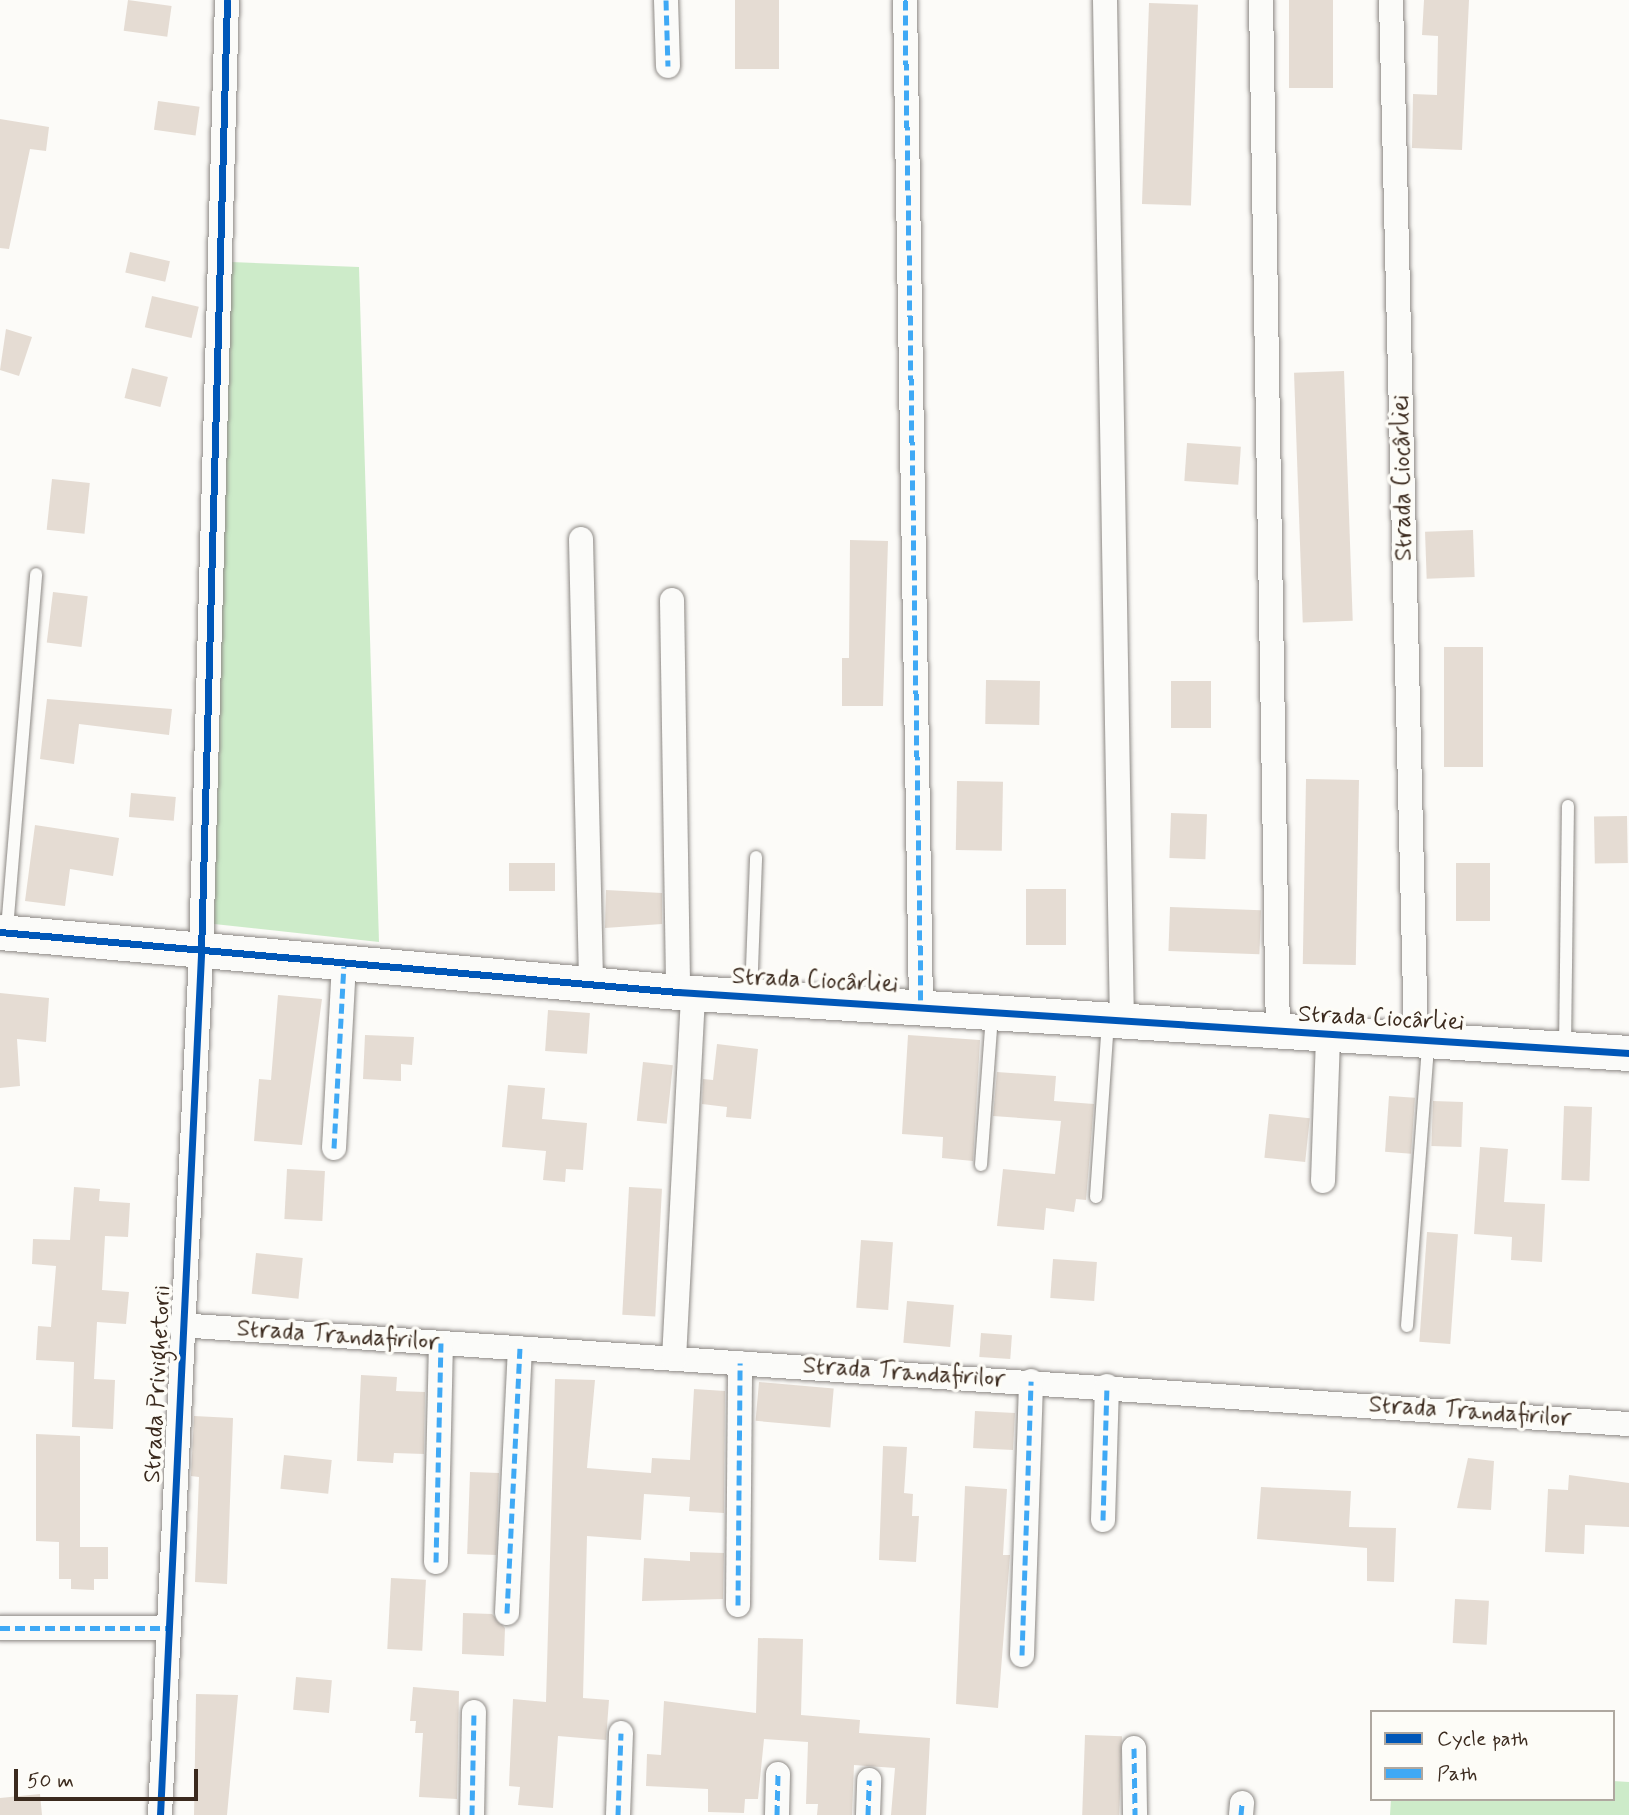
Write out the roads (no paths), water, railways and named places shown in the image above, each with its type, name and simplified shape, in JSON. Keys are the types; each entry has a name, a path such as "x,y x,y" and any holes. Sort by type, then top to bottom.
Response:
{"street":[{"name":"Strada Privighetorii","path":"160,1815 179,1325 201,954 228,0"},
{"path":"666,0 667,66"},
{"path":"905,0 920,1007"},
{"path":"1105,0 1115,1021"},
{"name":"Strada Ciocârliei","path":"1261,0 1278,1032"},
{"name":"Strada Ciocârliei","path":"1391,0 1422,1040"},
{"path":"580,539 591,985"},
{"path":"672,600 686,992 674,1359"},
{"name":"Strada Ciocârliei","path":"3,933 201,954 686,992 1278,1032 1629,1052"},
{"path":"334,1148 344,966"},
{"path":"1323,1181 1328,1035"},
{"name":"Strada Trandafirilor","path":"179,1325 1107,1386 1629,1424"},
{"path":"436,1562 441,1343"},
{"path":"507,1613 520,1348"},
{"path":"738,1605 740,1363"},
{"path":"1022,1655 1031,1381"},
{"path":"1103,1520 1107,1386"},
{"path":"0,1628 167,1628"},
{"path":"472,1815 474,1713"},
{"path":"618,1815 621,1733"},
{"path":"1134,1748 1135,1815"},
{"path":"777,1815 778,1774"},
{"path":"868,1815 869,1780"}],"lane":[{"path":"3,933 36,573"},
{"path":"1565,1048 1568,806"},
{"path":"751,996 756,857"},
{"path":"981,1165 993,1012"},
{"path":"1096,1197 1115,1021"},
{"path":"1407,1326 1422,1040"}]}
